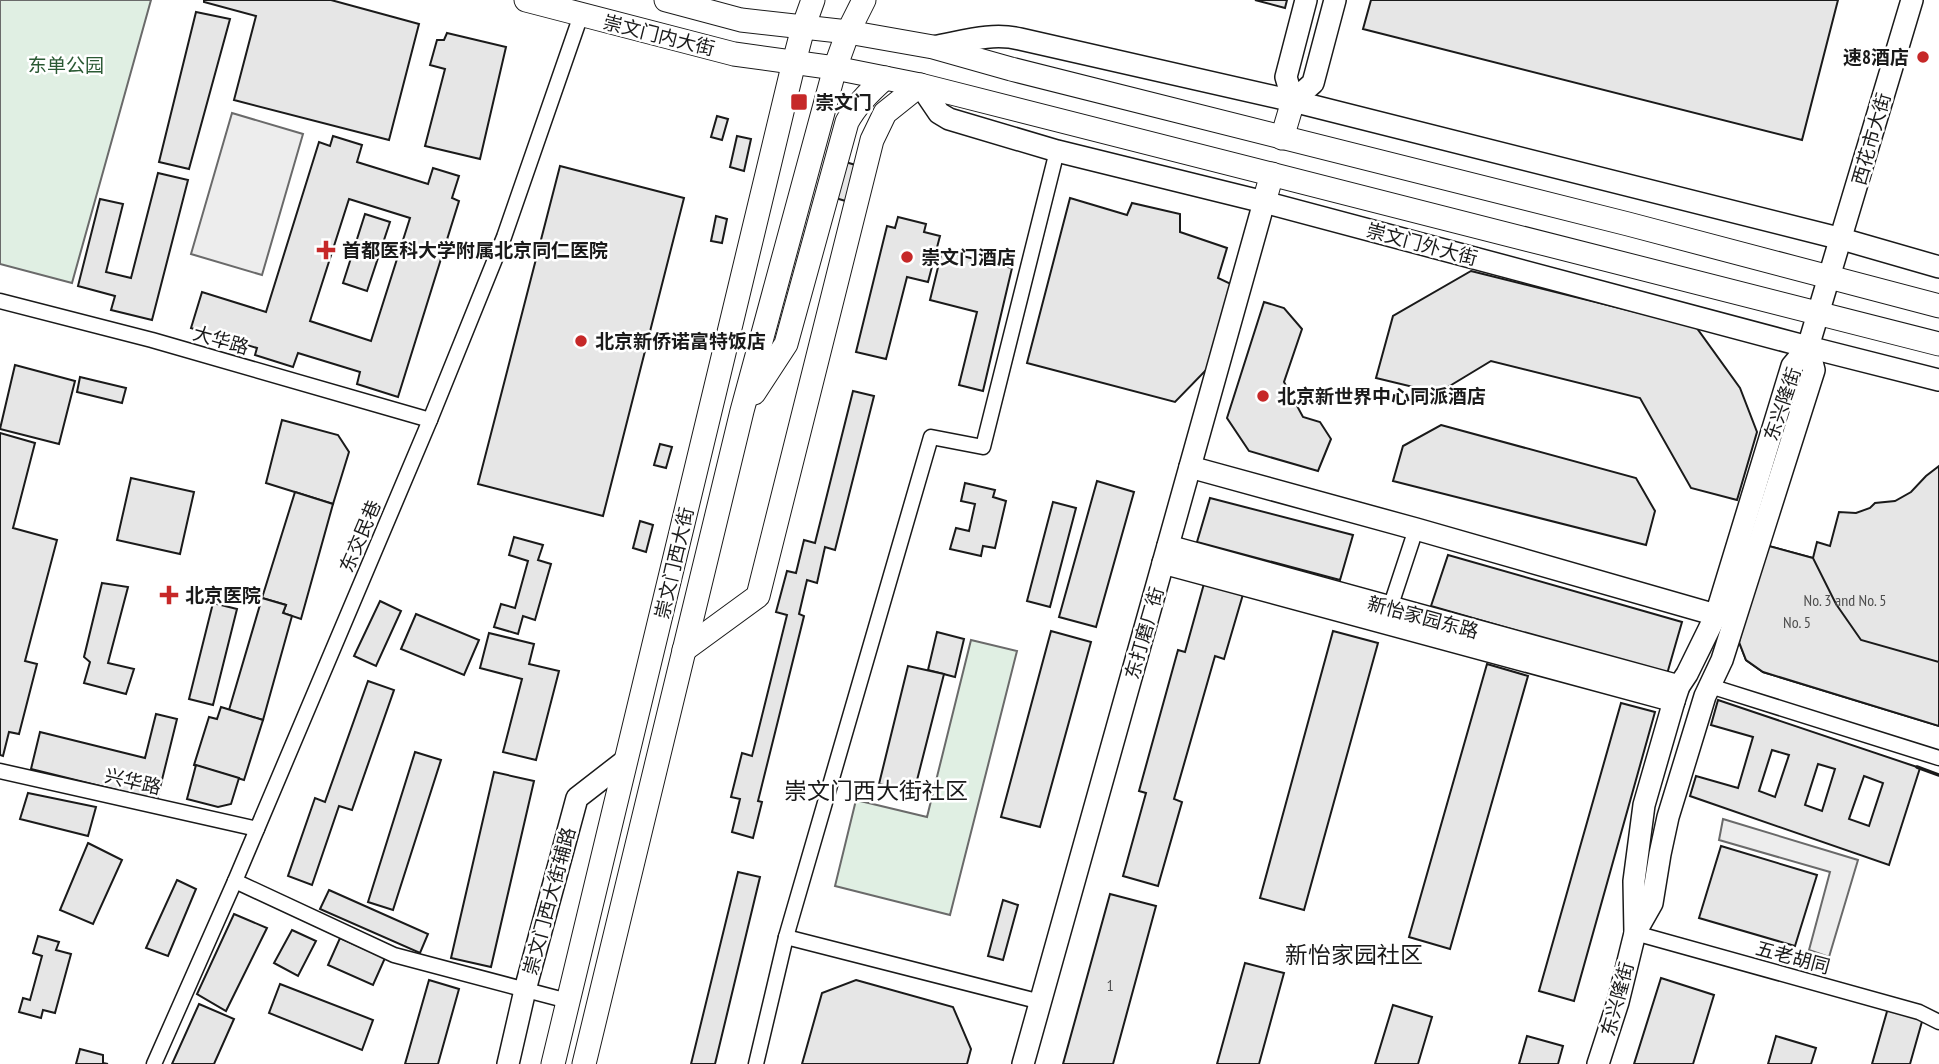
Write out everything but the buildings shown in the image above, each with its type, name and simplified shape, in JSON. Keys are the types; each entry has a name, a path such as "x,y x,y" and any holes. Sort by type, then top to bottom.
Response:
{"main road":[{"name":"崇文门内大街","path":"526,0 734,54 794,62"},
{"name":"崇文门内大街","path":"666,0 741,20 803,28"},
{"name":"崇文门西大街","path":"553,1064 794,62 813,0"},
{"name":"崇文门西大街","path":"584,1064 742,411 835,68 848,32 864,0"},
{"path":"803,28 848,32 933,47 1939,306"},
{"name":"崇文门外大街","path":"794,62 920,85 1939,344"},
{"path":"742,411 786,344 847,122 862,100 885,78"},
{"path":"684,650 758,596 872,140 885,113 920,85"},
{"path":"1282,138 1293,101"},
{"path":"1264,202 1272,174"}],"street":[{"path":"800,0 803,28"},
{"path":"1293,101 1286,77 1306,0"},
{"path":"1293,101 1313,83 1335,0"},
{"name":"西花市大街","path":"1808,347 1912,0"},
{"name":"东交民巷","path":"153,1064 235,881 430,420 504,237 581,15"},
{"path":"933,47 1005,35 1293,101 1842,239 1939,267"},
{"name":"崇文门外大街","path":"920,85 939,113 948,119 1057,151 1264,202 1939,380"},
{"path":"756,1064 786,937 931,437 983,447 1057,151"},
{"name":"东打磨厂街","path":"1023,1064 1264,202"},
{"name":"大华路","path":"0,301 430,420"},
{"name":"东兴隆街","path":"1598,1064 1618,1002 1635,933 1634,881 1644,806 1676,694 1716,615 1792,366 1808,347"},
{"name":"东兴隆街","path":"1635,933 1652,904 1668,817 1705,696 1722,660 1814,370 1808,347"},
{"path":"1190,467 1416,528 1716,615"},
{"path":"1387,616 1416,528"},
{"name":"新怡家园东路","path":"1166,555 1676,694"},
{"path":"1710,686 1939,758"},
{"name":"崇文门西大街辅路","path":"509,1064 525,990 577,798 626,760"},
{"name":"兴华路","path":"0,771 257,829"},
{"path":"235,881 394,955 568,1001"},
{"name":"五老胡同","path":"1635,933 1919,1012 1939,1022"},
{"path":"786,937 1041,1002"}],"green space":[{"name":"东单公园","path":"0,0 151,0 72,283 0,264"},
{"path":"971,640 1017,651 950,915 835,886 856,800 927,817"}],"shaded area":[{"path":"232,113 303,134 262,275 191,254"},
{"path":"1723,819 1858,860 1829,957 1809,950 1830,872 1719,840"}],"wall":[{"path":"1917,767 1939,775"}],"place":[{"name":"速8酒店","path":"1923,57"},
{"name":"崇文门","path":"799,102"},
{"name":"首都医科大学附属北京同仁医院","path":"326,250"},
{"name":"崇文门酒店","path":"907,257"},
{"name":"北京新侨诺富特饭店","path":"581,341"},
{"name":"北京新世界中心同派酒店","path":"1263,396"},
{"name":"北京医院","path":"169,595"}],"district":[{"name":"崇文门西大街社区","path":"876,790"},
{"name":"新怡家园社区","path":"1354,954"}]}
